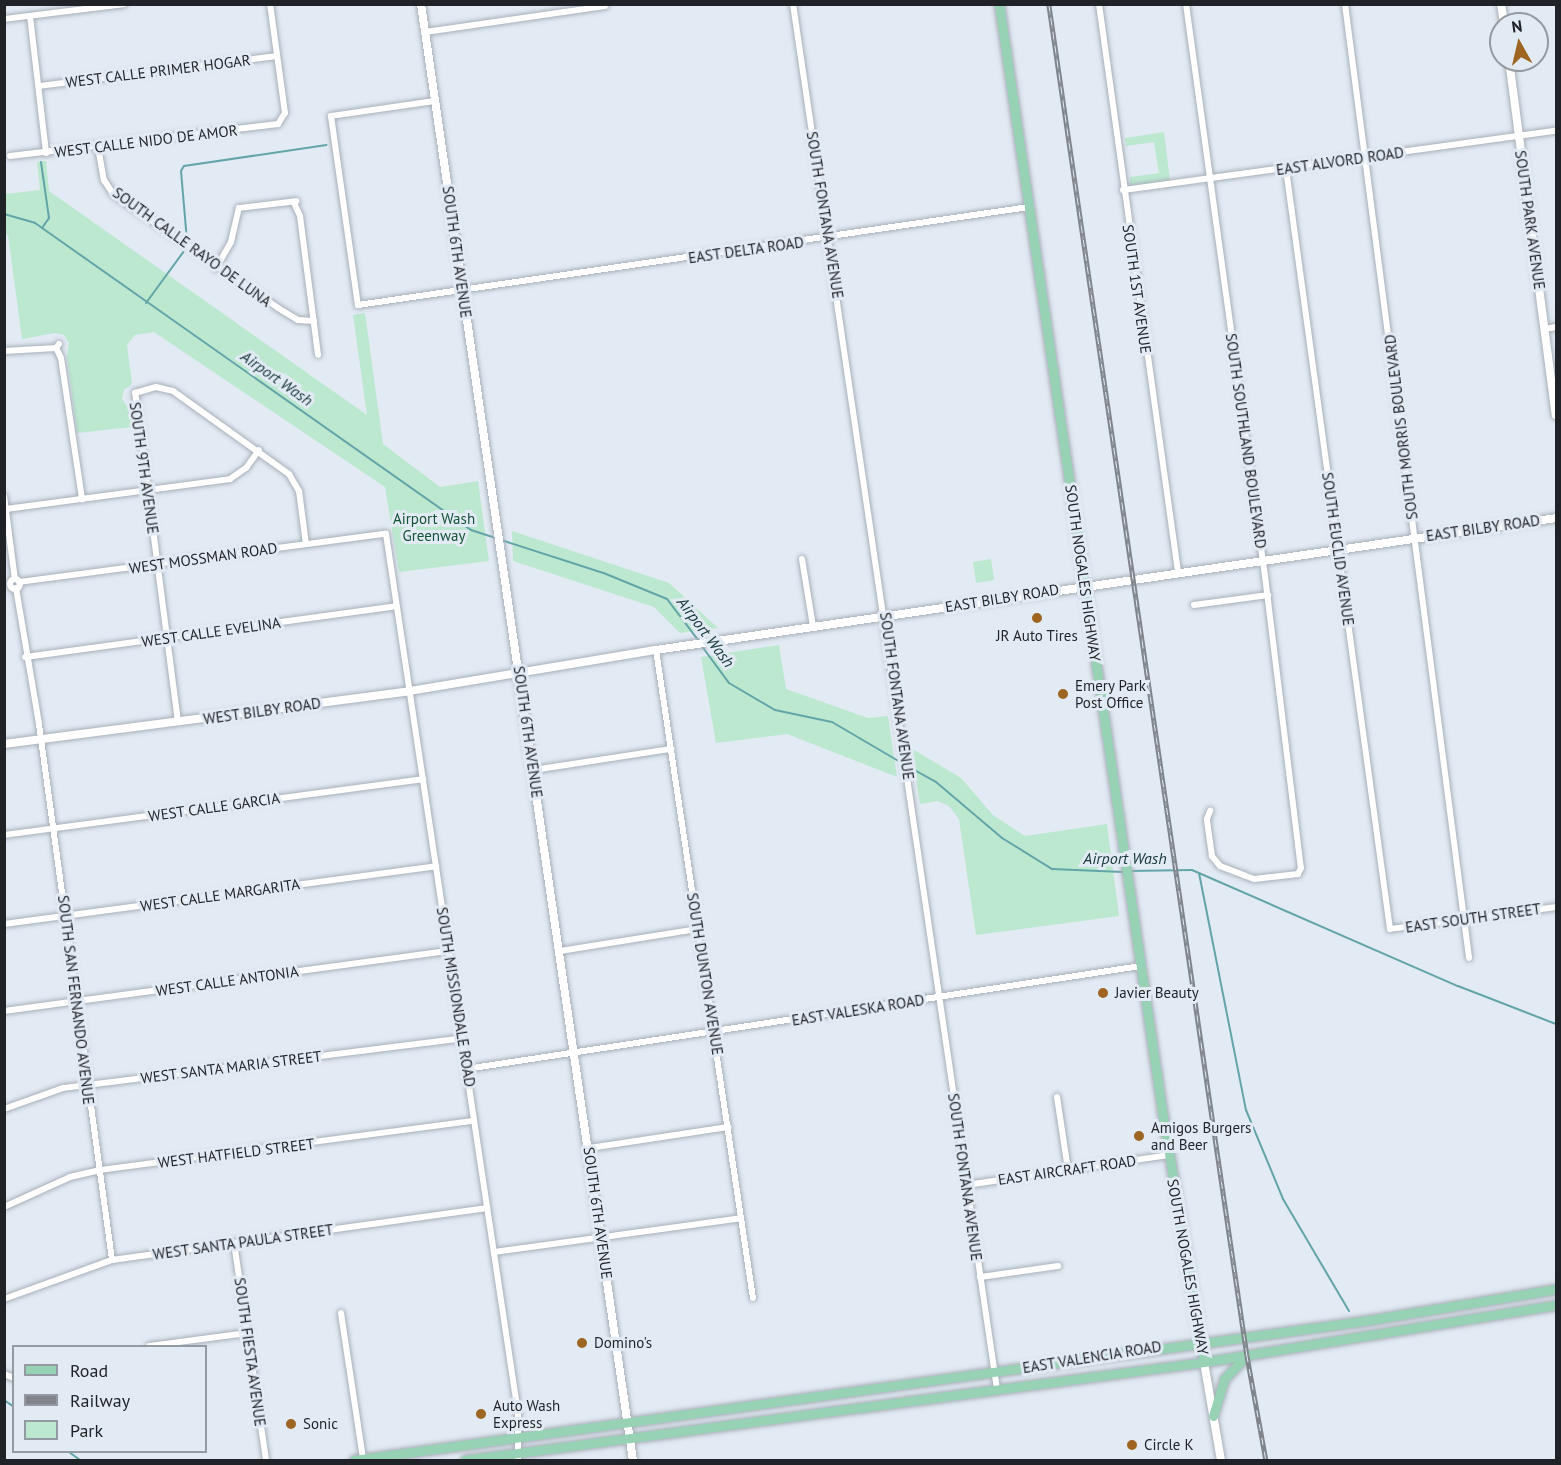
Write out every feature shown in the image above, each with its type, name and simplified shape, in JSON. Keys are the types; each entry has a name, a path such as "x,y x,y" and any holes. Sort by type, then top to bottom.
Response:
{"main road":[{"name":"SOUTH NOGALES HIGHWAY","path":"999,4 1168,1155 1204,1362"},
{"name":"EAST VALENCIA ROAD","path":"358,1460 518,1435 627,1424 1199,1341 1363,1321 1557,1289"},
{"path":"1515,1296 1518,1313"},
{"name":"EAST VALENCIA ROAD","path":"465,1461 630,1441 997,1388 1204,1362 1557,1305"},
{"path":"1363,1321 1365,1337"},
{"path":"1213,1416 1224,1379 1247,1355"},
{"path":"836,1394 838,1411"}],"street":[{"path":"4,20 124,4"},
{"path":"270,4 276,56"},
{"name":"SOUTH 6TH AVENUE","path":"421,4 633,1461"},
{"name":"SOUTH FONTANA AVENUE","path":"793,4 997,1388"},
{"name":"SOUTH 1ST AVENUE","path":"1099,4 1178,572"},
{"name":"SOUTH SOUTHLAND BOULEVARD","path":"1186,4 1268,596 1301,868 1297,876 1254,879 1214,860 1207,819 1210,811"},
{"name":"SOUTH MORRIS BOULEVARD","path":"1345,4 1404,442 1413,538 1469,957"},
{"path":"425,32 605,6"},
{"path":"30,16 46,153"},
{"name":"WEST CALLE PRIMER HOGAR","path":"39,86 276,56"},
{"name":"WEST CALLE NIDO DE AMOR","path":"10,156 98,147 281,122 285,114 276,56"},
{"name":"SOUTH PARK AVENUE","path":"1511,72 1557,415"},
{"name":"EAST DELTA ROAD","path":"435,101 331,116 358,305 828,239 1029,207"},
{"name":"EAST ALVORD ROAD","path":"1124,190 1557,131"},
{"name":"SOUTH CALLE RAYO DE LUNA","path":"98,147 104,180 113,194 216,268 298,320 314,321"},
{"name":"SOUTH EUCLID AVENUE","path":"1286,169 1390,929"},
{"path":"216,268 231,242 239,207 288,200 296,202 300,216 318,355"},
{"path":"1545,329 1557,327"},
{"path":"4,351 58,346 82,499"},
{"name":"SOUTH 9TH AVENUE","path":"178,722 132,394 156,387 173,391 259,450"},
{"path":"6,509 230,479 246,468 259,450 295,482 306,544"},
{"name":"SOUTH SAN FERNANDO AVENUE","path":"4,496 13,583 42,740 112,1260"},
{"name":"EAST BILBY ROAD","path":"519,671 1178,572 1557,518"},
{"name":"WEST MOSSMAN ROAD","path":"13,583 386,534"},
{"name":"SOUTH MISSIONDALE ROAD","path":"386,534 494,1252 518,1435 518,1456"},
{"path":"802,559 813,626"},
{"path":"1194,605 1268,596"},
{"name":"WEST CALLE EVELINA","path":"25,657 397,606"},
{"name":"SOUTH DUNTON AVENUE","path":"656,650 753,1298"},
{"name":"WEST BILBY ROAD","path":"4,744 410,691 519,671"},
{"path":"533,770 671,749"},
{"name":"WEST CALLE GARCIA","path":"4,836 423,779"},
{"name":"WEST CALLE MARGARITA","path":"4,924 436,866"},
{"name":"EAST SOUTH STREET","path":"1390,929 1557,907"},
{"path":"560,951 698,929"},
{"name":"WEST CALLE ANTONIA","path":"4,1011 449,951"},
{"name":"EAST VALESKA ROAD","path":"466,1069 1141,966"},
{"name":"WEST SANTA MARIA STREET","path":"4,1109 45,1093 87,1085 462,1038"},
{"path":"1057,1097 1068,1170"},
{"name":"WEST HATFIELD STREET","path":"4,1207 70,1177 100,1170 474,1121"},
{"path":"589,1148 728,1127"},
{"name":"EAST AIRCRAFT ROAD","path":"966,1185 1168,1155"},
{"name":"WEST SANTA PAULA STREET","path":"4,1299 112,1260 487,1208"},
{"path":"494,1252 741,1218"},
{"name":"SOUTH FIESTA AVENUE","path":"234,1243 266,1461"},
{"path":"980,1277 1058,1266"},
{"path":"341,1313 358,1460"},
{"path":"163,1345 248,1333"},
{"name":"SOUTH NOGALES HIGHWAY","path":"1204,1362 1221,1461"}],"green space":[{"path":"1164,132 1170,181 1130,187 1130,177 1159,173 1154,142 1126,146 1125,138"},
{"name":"Airport Wash Greenway","path":"46,161 49,191 367,415 353,315 365,313 383,444 440,487 478,481 489,561 399,572 385,487 154,332 135,335 127,345 132,384 124,390 122,399 130,410 132,427 77,433 67,357 69,343 64,335 55,333 22,339 8,235 5,235 5,194 40,190 37,162"},
{"name":"Airport Wash Greenway","path":"512,531 669,583 718,628 680,633 654,607 513,561"},
{"path":"991,559 994,580 976,583 973,562"},
{"path":"779,645 786,689 868,718 888,716 897,777 787,734 716,743 701,657"},
{"path":"911,748 961,778 993,815 1025,836 1107,824 1119,916 976,935 959,819 949,806 937,801 920,804"}],"waterway":[{"path":"187,241 181,171 184,166 326,145"},
{"path":"41,162 49,218 42,228"},
{"name":"Airport Wash","path":"4,214 35,223 471,530 495,538"},
{"path":"146,303 184,251"},
{"name":"Airport Wash","path":"501,540 606,574 667,599 698,640"},
{"name":"Airport Wash","path":"701,645 729,683 775,710 832,722 902,763"},
{"name":"Airport Wash","path":"907,766 936,782 1002,838 1052,869 1123,872"},
{"name":"Airport Wash","path":"1129,871 1192,870 1458,986 1556,1024"},
{"path":"1199,873 1246,1110 1283,1199 1349,1311"},
{"path":"4,1400 12,1406"},
{"path":"70,1453 80,1460"}],"railway":[{"path":"1049,4 1247,1355 1266,1460"}],"place":[{"name":"JR Auto Tires","path":"1037,618"},
{"name":"Emery Park Post Office","path":"1063,694"},
{"name":"Javier Beauty","path":"1103,993"},
{"name":"Amigos Burgers and Beer","path":"1139,1136"},
{"name":"Domino's","path":"582,1343"},
{"name":"Auto Wash Express","path":"481,1414"},
{"name":"Sonic","path":"291,1424"},
{"name":"Circle K","path":"1132,1445"}]}
